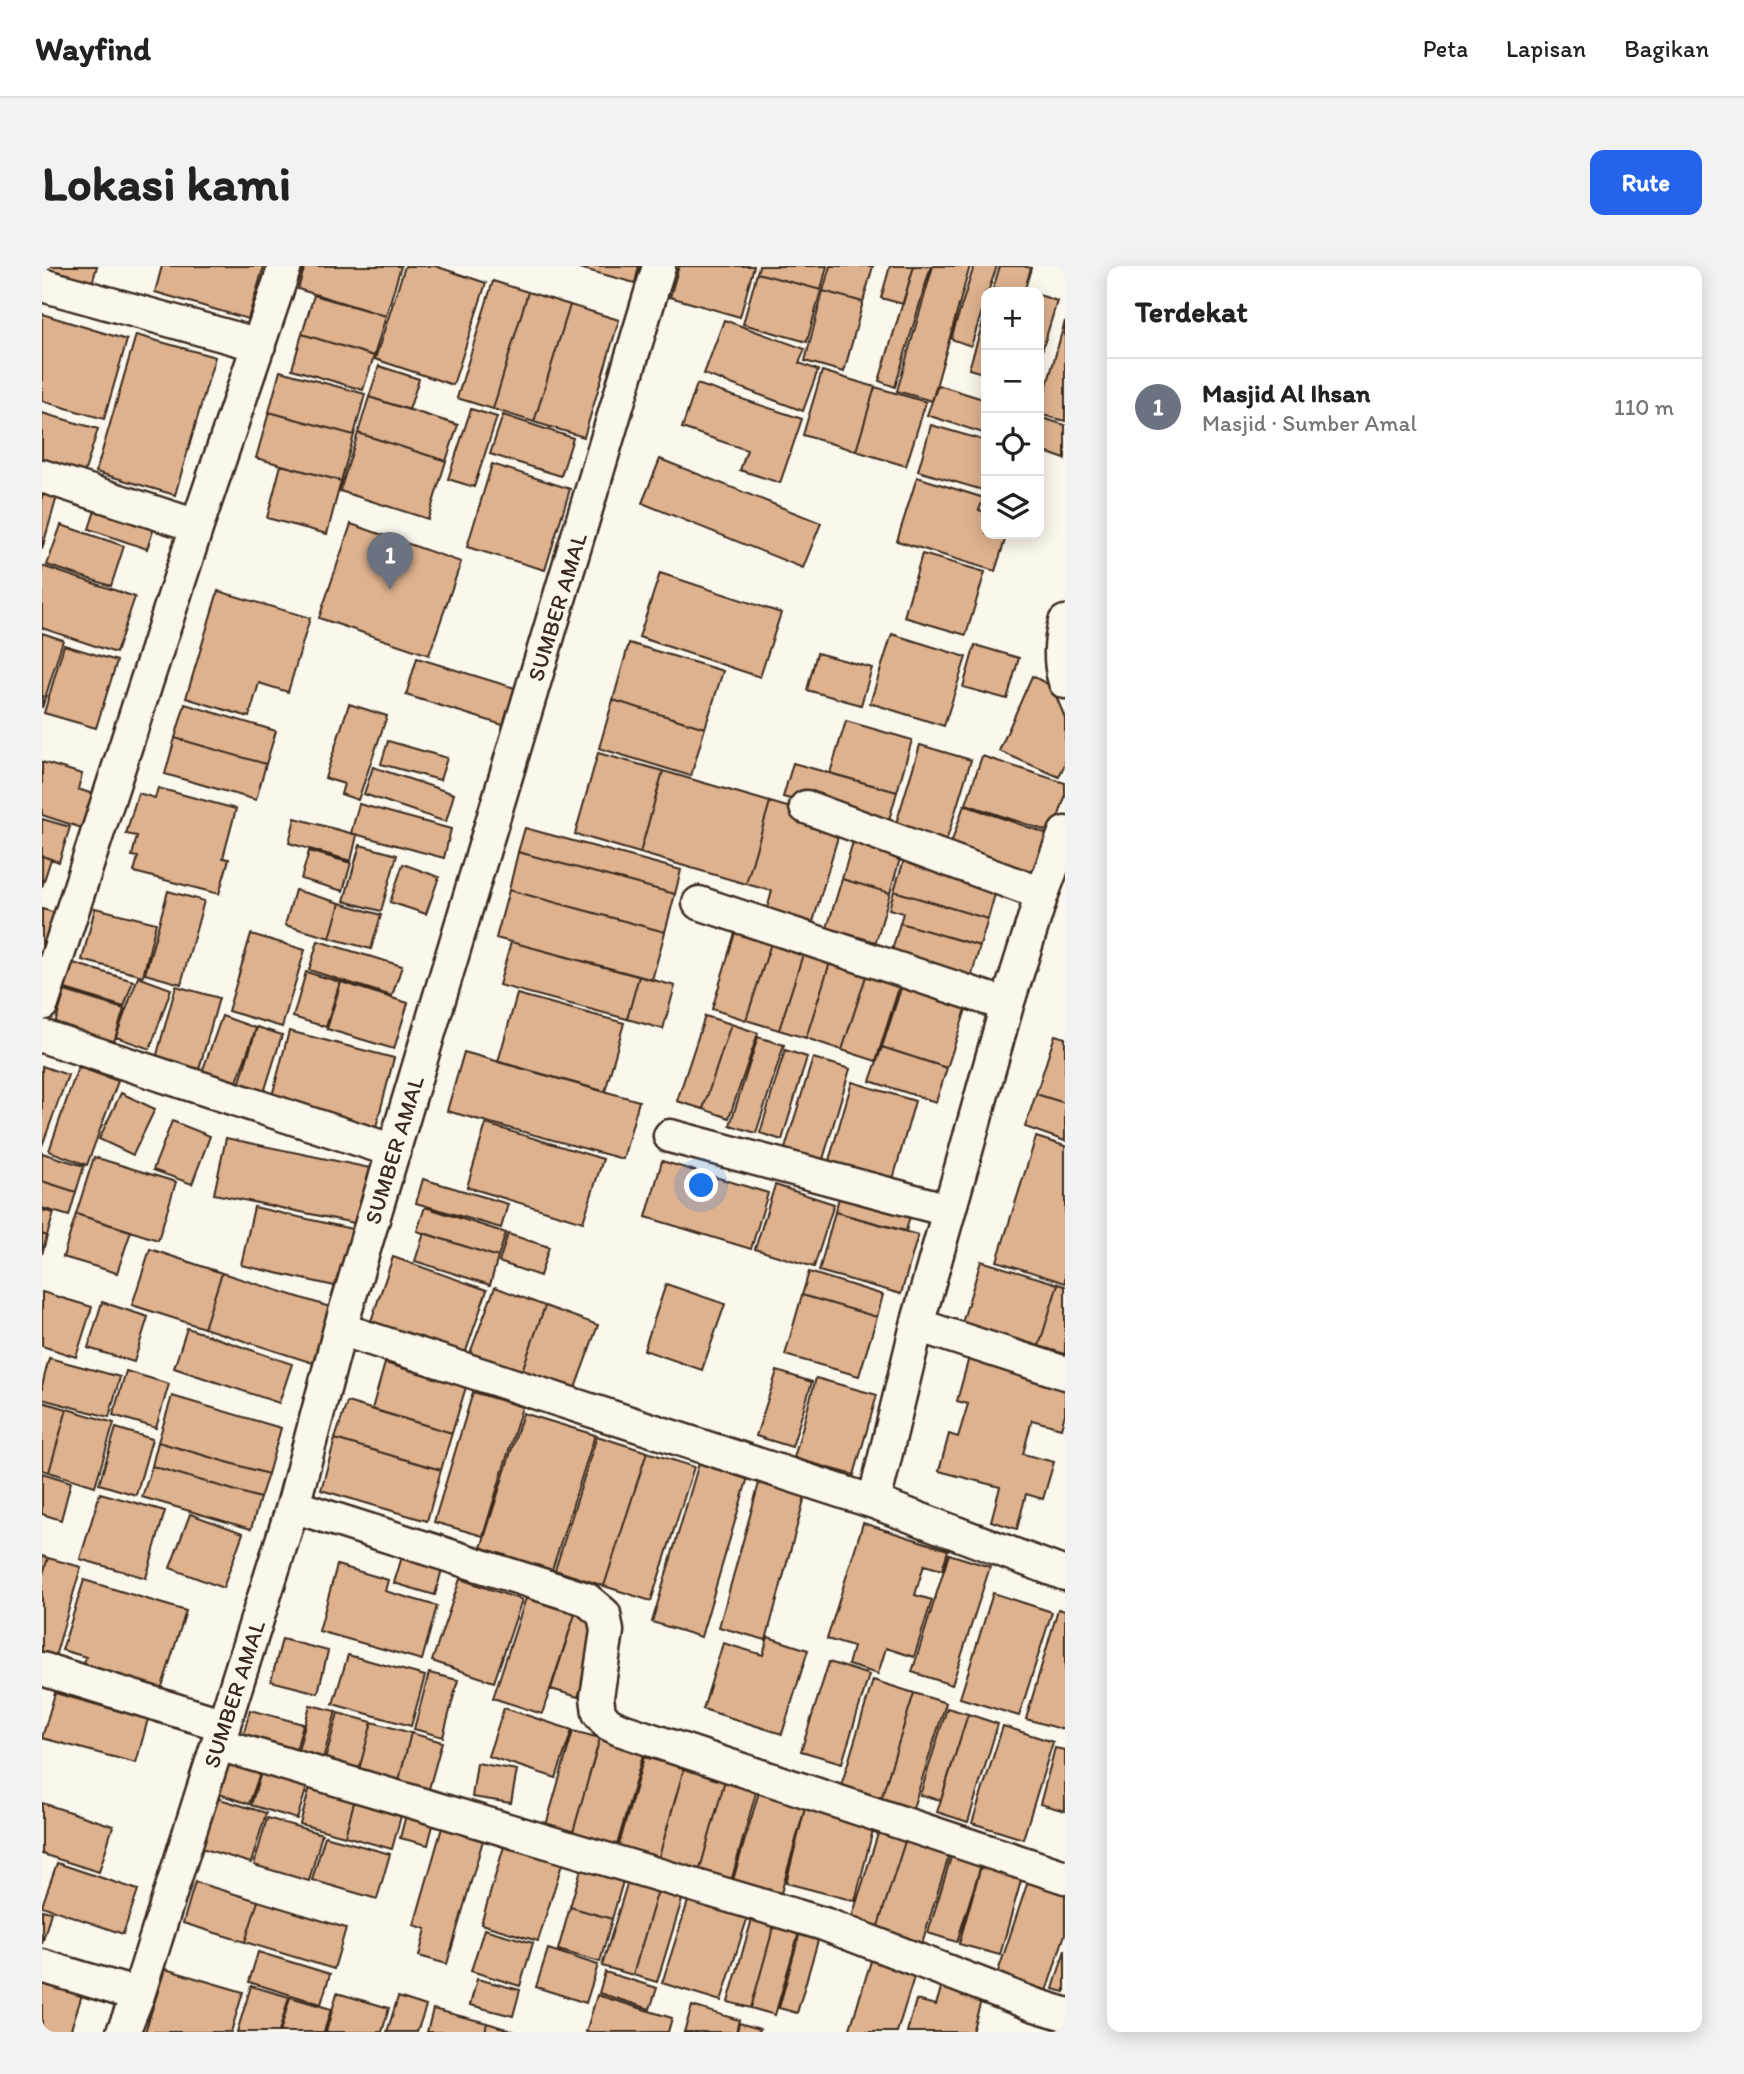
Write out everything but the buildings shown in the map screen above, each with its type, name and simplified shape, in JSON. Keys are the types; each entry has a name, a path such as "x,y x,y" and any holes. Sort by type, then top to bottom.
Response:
{"street":[{"path":"42,1004 197,526 285,266"},
{"name":"SUMBER AMAL","path":"126,2031 293,1506 340,1329 659,266"},
{"path":"42,285 259,345"},
{"path":"42,476 197,526"},
{"path":"1065,622 1060,641 1065,682"},
{"path":"806,807 1042,894"},
{"path":"874,1502 948,1210 1007,1005 1042,894 1065,833"},
{"path":"699,903 1007,1005"},
{"path":"42,1036 394,1151"},
{"path":"670,1136 948,1210"},
{"path":"917,1325 1065,1373"},
{"path":"340,1329 874,1502 1065,1573"},
{"path":"293,1506 586,1599 604,1614 607,1631 597,1697 599,1713 607,1723 619,1729 1065,1877"},
{"path":"42,1668 221,1735 824,1924 1032,2004 1065,2014"},
{"path":"42,1966 138,1995"}],"place":[{"name":"Masjid Al Ihsan","path":"390,590"}]}
